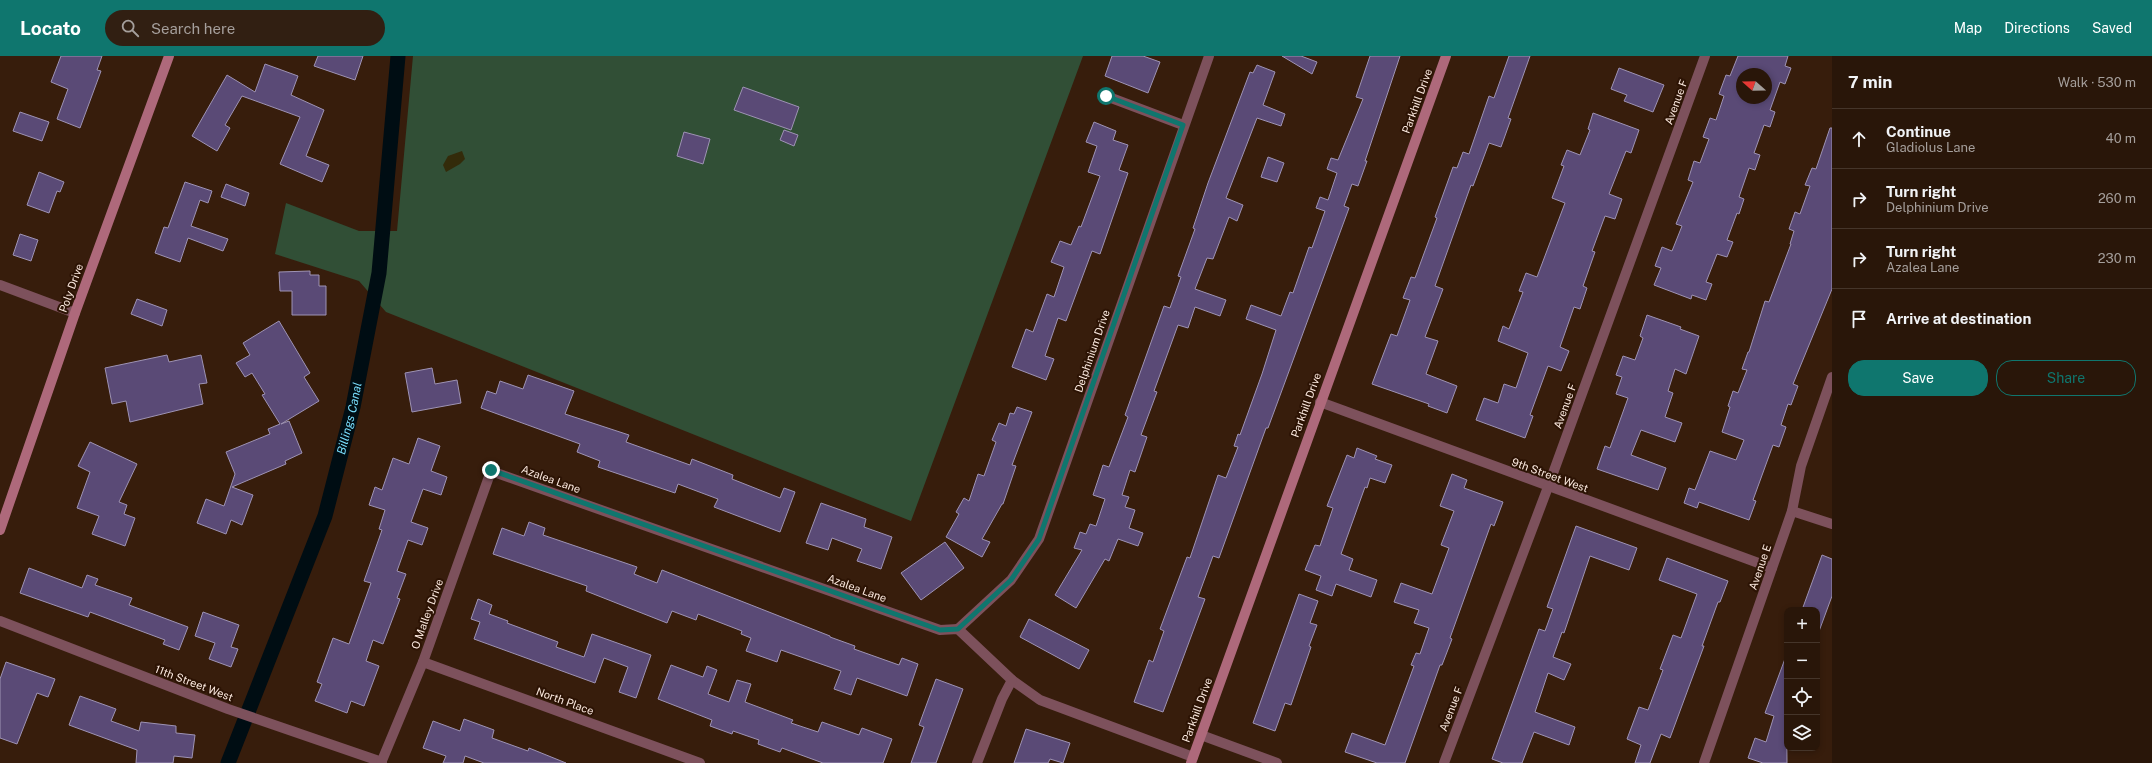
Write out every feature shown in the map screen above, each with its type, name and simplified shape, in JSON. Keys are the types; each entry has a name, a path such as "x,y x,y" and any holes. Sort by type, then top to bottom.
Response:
{"street":[{"name":"Poly Drive","path":"0,530 75,312 169,56"},
{"name":"Delphinium Drive","path":"958,629 1011,580 1039,539 1208,56"},
{"name":"Parkhill Drive","path":"1192,760 1446,56"},
{"name":"Avenue F","path":"1444,763 1548,487 1705,56"},
{"path":"1106,96 1183,125"},
{"path":"0,285 75,312"},
{"name":"Avenue E","path":"1704,763 1792,511 1801,466 1832,377"},
{"name":"9th Street West","path":"1320,402 1772,568"},
{"name":"Azalea Lane","path":"491,470 940,630 958,629"},
{"name":"O Malley Drive","path":"382,763 423,662 491,470"},
{"path":"1792,511 1832,524"},
{"name":"11th Street West","path":"0,621 228,709 382,763"},
{"path":"958,629 1012,680 1040,700 1192,760"},
{"name":"North Place","path":"423,662 700,763"},
{"path":"977,763 1002,699 1012,680"},
{"path":"1201,736 1277,763"}],"green space":[{"path":"413,56 1083,56 911,521 386,312 359,281 275,254 286,203 359,231 397,231"}],"sand":[{"path":"462,151 465,159 460,164 446,172 443,165 448,156"}],"building":[{"path":"61,56 102,56 97,70 101,71 80,128 57,119 68,89 51,82"},
{"path":"318,56 363,56 355,80 314,66"},
{"path":"1112,56 1143,56 1160,62 1148,93 1105,76"},
{"path":"1282,56 1301,56 1317,62 1312,74"},
{"path":"1370,56 1400,56 1365,161 1367,161 1358,186 1352,184 1344,206 1349,208 1268,428 1266,428 1219,558 1213,556 1198,597 1205,599 1163,712 1134,702 1149,660 1153,662 1164,631 1160,629 1187,557 1190,558 1218,475 1226,478 1238,447 1234,446 1238,434 1240,435 1276,330 1246,319 1251,305 1281,316 1290,292 1293,293 1309,247 1312,248 1325,211 1316,208 1320,197 1328,200 1337,173 1327,169 1331,158 1338,160 1363,99 1356,97"},
{"path":"1509,56 1530,56 1508,118 1511,119 1501,147 1489,143 1473,186 1471,185 1435,286 1443,289 1425,337 1438,341 1426,374 1457,386 1447,413 1428,406 1429,404 1372,384 1391,334 1397,336 1410,300 1403,298 1411,277 1415,278 1437,218 1435,217 1453,167 1457,168 1463,152 1469,154 1489,96 1494,98"},
{"path":"1738,56 1788,56 1785,66 1791,68 1785,84 1780,82 1770,110 1775,112 1770,127 1764,125 1754,153 1760,155 1755,170 1749,168 1739,197 1744,199 1727,240 1733,242 1727,257 1717,254 1706,282 1712,284 1706,300 1692,295 1691,299 1654,285 1661,268 1655,266 1662,247 1672,251 1682,226 1676,224 1693,182 1688,180 1694,161 1700,163 1709,139 1703,137 1710,118 1716,120 1724,96 1719,94 1726,75 1730,76"},
{"path":"265,64 298,76 291,95 324,110 306,156 329,165 322,182 280,164 300,117 242,96 225,125 230,128 217,151 192,136 227,75 255,92"},
{"path":"1257,65 1275,72 1263,105 1285,114 1281,126 1257,118 1226,198 1243,205 1237,221 1229,217 1213,259 1207,258 1195,289 1226,300 1220,316 1195,307 1188,328 1178,325 1154,391 1157,392 1141,435 1147,437 1135,472 1130,470 1122,495 1129,497 1125,507 1135,510 1129,528 1143,533 1138,546 1118,539 1109,561 1105,559 1076,608 1055,595 1082,550 1074,548 1080,532 1086,534 1090,524 1096,526 1105,499 1093,495 1103,465 1109,467 1128,417 1125,415 1164,306 1170,308 1181,277 1178,276 1195,229 1193,228 1208,183 1250,72 1253,73"},
{"path":"1619,68 1664,85 1653,112 1624,101 1627,95 1611,89"},
{"path":"743,87 799,107 791,130 734,110"},
{"path":"20,112 49,122 42,141 13,131"},
{"path":"1593,113 1639,130 1631,153 1626,151 1609,194 1622,199 1615,219 1605,216 1592,251 1595,252 1583,286 1587,288 1580,309 1574,307 1560,347 1569,351 1561,371 1548,366 1530,415 1533,416 1525,438 1476,420 1484,398 1498,403 1504,384 1516,388 1528,353 1498,341 1503,326 1509,329 1523,292 1519,291 1526,273 1537,277 1565,203 1552,198 1564,166 1561,165 1567,150 1580,155 1590,130 1588,129"},
{"path":"1094,122 1116,131 1113,140 1128,145 1119,170 1128,173 1100,254 1092,251 1066,321 1058,318 1045,356 1054,359 1046,380 1012,367 1026,329 1033,332 1047,294 1054,297 1064,267 1051,262 1060,241 1071,245 1079,226 1081,227 1100,176 1088,172 1097,146 1086,142"},
{"path":"1830,128 1832,128 1832,289 1793,384 1798,386 1791,405 1788,404 1781,425 1786,427 1779,447 1773,445 1753,500 1756,501 1749,520 1699,502 1697,508 1684,503 1689,488 1695,490 1710,451 1736,460 1744,440 1722,432 1730,407 1728,406 1733,391 1738,393 1747,370 1742,369 1765,301 1769,302 1791,244 1794,231 1789,229 1795,212 1800,214 1810,186 1805,185 1812,168 1816,169"},
{"path":"784,130 798,135 794,146 780,140"},
{"path":"684,132 710,139 703,164 677,156"},
{"path":"1268,157 1284,163 1277,182 1261,177"},
{"path":"39,172 64,182 60,192 57,191 49,213 27,205"},
{"path":"185,182 212,191 208,203 200,200 191,226 228,239 223,251 188,238 180,262 155,253 164,227 168,228"},
{"path":"226,184 249,193 245,206 221,197"},
{"path":"20,234 38,240 31,261 13,255"},
{"path":"310,271 310,275 319,275 319,286 326,286 326,315 292,315 292,291 280,291 279,272"},
{"path":"137,299 167,310 162,326 131,314"},
{"path":"1647,315 1681,327 1680,329 1699,336 1686,374 1675,369 1668,391 1673,393 1665,417 1682,423 1675,442 1641,430 1631,455 1666,468 1658,490 1597,469 1605,446 1610,448 1628,398 1616,394 1622,377 1616,375 1623,356 1635,360 1643,338 1640,336"},
{"path":"279,321 310,373 304,377 319,401 281,424 289,421 302,453 285,461 286,464 232,487 253,495 242,525 231,520 226,534 197,523 206,499 224,506 235,474 226,452 270,434 268,429 280,424 262,395 265,394 252,373 245,377 236,363 250,355 243,343"},
{"path":"167,355 169,362 201,355 207,383 199,384 203,404 130,422 126,401 112,404 105,368"},
{"path":"432,368 435,384 457,380 461,403 412,412 405,373"},
{"path":"528,375 574,391 565,414 629,435 626,442 690,465 692,459 733,475 732,479 780,498 784,488 795,492 780,532 714,507 718,499 678,484 675,493 598,467 600,461 577,452 580,444 481,408 487,391 496,394 500,381 523,389"},
{"path":"1017,407 1032,412 1012,465 1016,466 1003,504 982,539 990,542 982,557 946,537 959,514 956,512 964,498 969,501 978,474 984,476 996,442 992,440 999,423 1006,426 1010,413 1014,414"},
{"path":"418,438 440,446 431,471 447,477 441,495 423,489 411,522 428,528 422,545 408,540 397,571 406,574 397,598 400,599 383,644 373,640 366,661 379,666 364,706 351,701 347,713 315,701 322,684 317,682 333,638 349,644 371,583 364,581 382,530 379,529 385,510 369,505 375,487 382,490 393,458 409,464"},
{"path":"90,442 137,464 119,502 127,505 124,514 135,518 125,546 92,534 99,516 77,508 90,472 78,466"},
{"path":"1357,448 1377,456 1375,459 1392,465 1385,483 1370,478 1367,488 1365,487 1341,554 1353,559 1349,570 1377,580 1371,597 1336,584 1332,596 1316,590 1321,576 1305,570 1315,545 1320,546 1333,508 1327,506 1347,455 1354,458"},
{"path":"1452,474 1467,480 1464,488 1503,502 1494,526 1491,524 1450,638 1452,639 1442,665 1440,665 1405,763 1377,763 1345,752 1352,733 1385,745 1414,666 1411,665 1416,653 1420,654 1429,628 1414,623 1419,610 1394,602 1401,583 1432,594 1449,548 1441,545 1454,511 1440,506"},
{"path":"821,503 866,519 864,527 892,537 881,569 857,561 862,549 832,538 828,550 806,543"},
{"path":"529,522 545,528 543,535 637,567 634,574 657,583 662,570 855,646 854,649 899,665 902,658 918,664 907,696 857,678 851,695 834,689 841,671 781,650 777,662 746,651 751,638 741,634 742,631 698,614 696,620 672,611 667,623 586,591 587,586 493,554 502,528 524,536"},
{"path":"1576,526 1637,548 1629,570 1590,556 1564,633 1562,632 1553,657 1571,664 1564,680 1548,673 1535,712 1575,727 1569,745 1534,732 1522,763 1503,763 1492,759 1539,629 1545,631 1553,609 1547,607"},
{"path":"945,542 964,568 921,600 901,573"},
{"path":"1822,555 1832,559 1832,596 1820,629 1820,607 1803,607"},
{"path":"1667,558 1728,581 1720,602 1718,602 1702,646 1704,646 1670,738 1661,734 1650,763 1635,763 1641,745 1627,739 1639,707 1648,710 1663,670 1660,669 1673,635 1681,638 1697,594 1659,580"},
{"path":"29,568 82,588 87,575 98,579 95,585 132,598 129,605 188,627 179,650 163,644 165,640 90,612 88,617 20,593"},
{"path":"1299,594 1318,601 1310,623 1317,625 1291,705 1285,703 1275,731 1253,723"},
{"path":"478,599 492,605 489,614 508,621 507,623 558,642 556,647 584,657 592,634 651,655 636,698 619,692 628,667 604,658 595,683 474,639 480,622 471,619"},
{"path":"203,612 239,625 231,647 238,649 231,667 209,659 215,643 195,636"},
{"path":"1029,619 1089,650 1079,669 1020,637"},
{"path":"1784,661 1784,751 1787,751 1787,763 1763,763 1748,758 1755,738 1766,742 1774,716 1765,713"},
{"path":"6,662 55,679 48,697 37,693 17,744 0,738 0,679"},
{"path":"671,665 703,677 707,666 717,670 708,694 729,702 737,680 751,684 745,702 793,720 791,723 818,732 822,722 859,735 862,728 892,739 883,763 823,763 782,748 780,752 758,744 759,740 733,731 732,734 710,726 712,720 658,699"},
{"path":"936,679 963,689 936,763 911,763 924,727 919,725"},
{"path":"80,696 116,709 111,721 139,731 141,722 176,726 176,733 195,735 192,758 174,756 173,763 136,763 137,750 69,725"},
{"path":"464,719 494,730 492,738 528,751 529,748 566,763 484,763 465,756 463,763 443,763 446,756 423,748 433,721 460,731"},
{"path":"1026,729 1070,743 1063,763 1050,759 1048,763 1014,763"}],"waterway":[{"name":"Billings Canal","path":"228,763 325,516 353,407 379,273 398,56"}],"route":[{"path":"491,470 940,630 958,629 1011,580 1039,539 1183,125 1106,96"}]}
